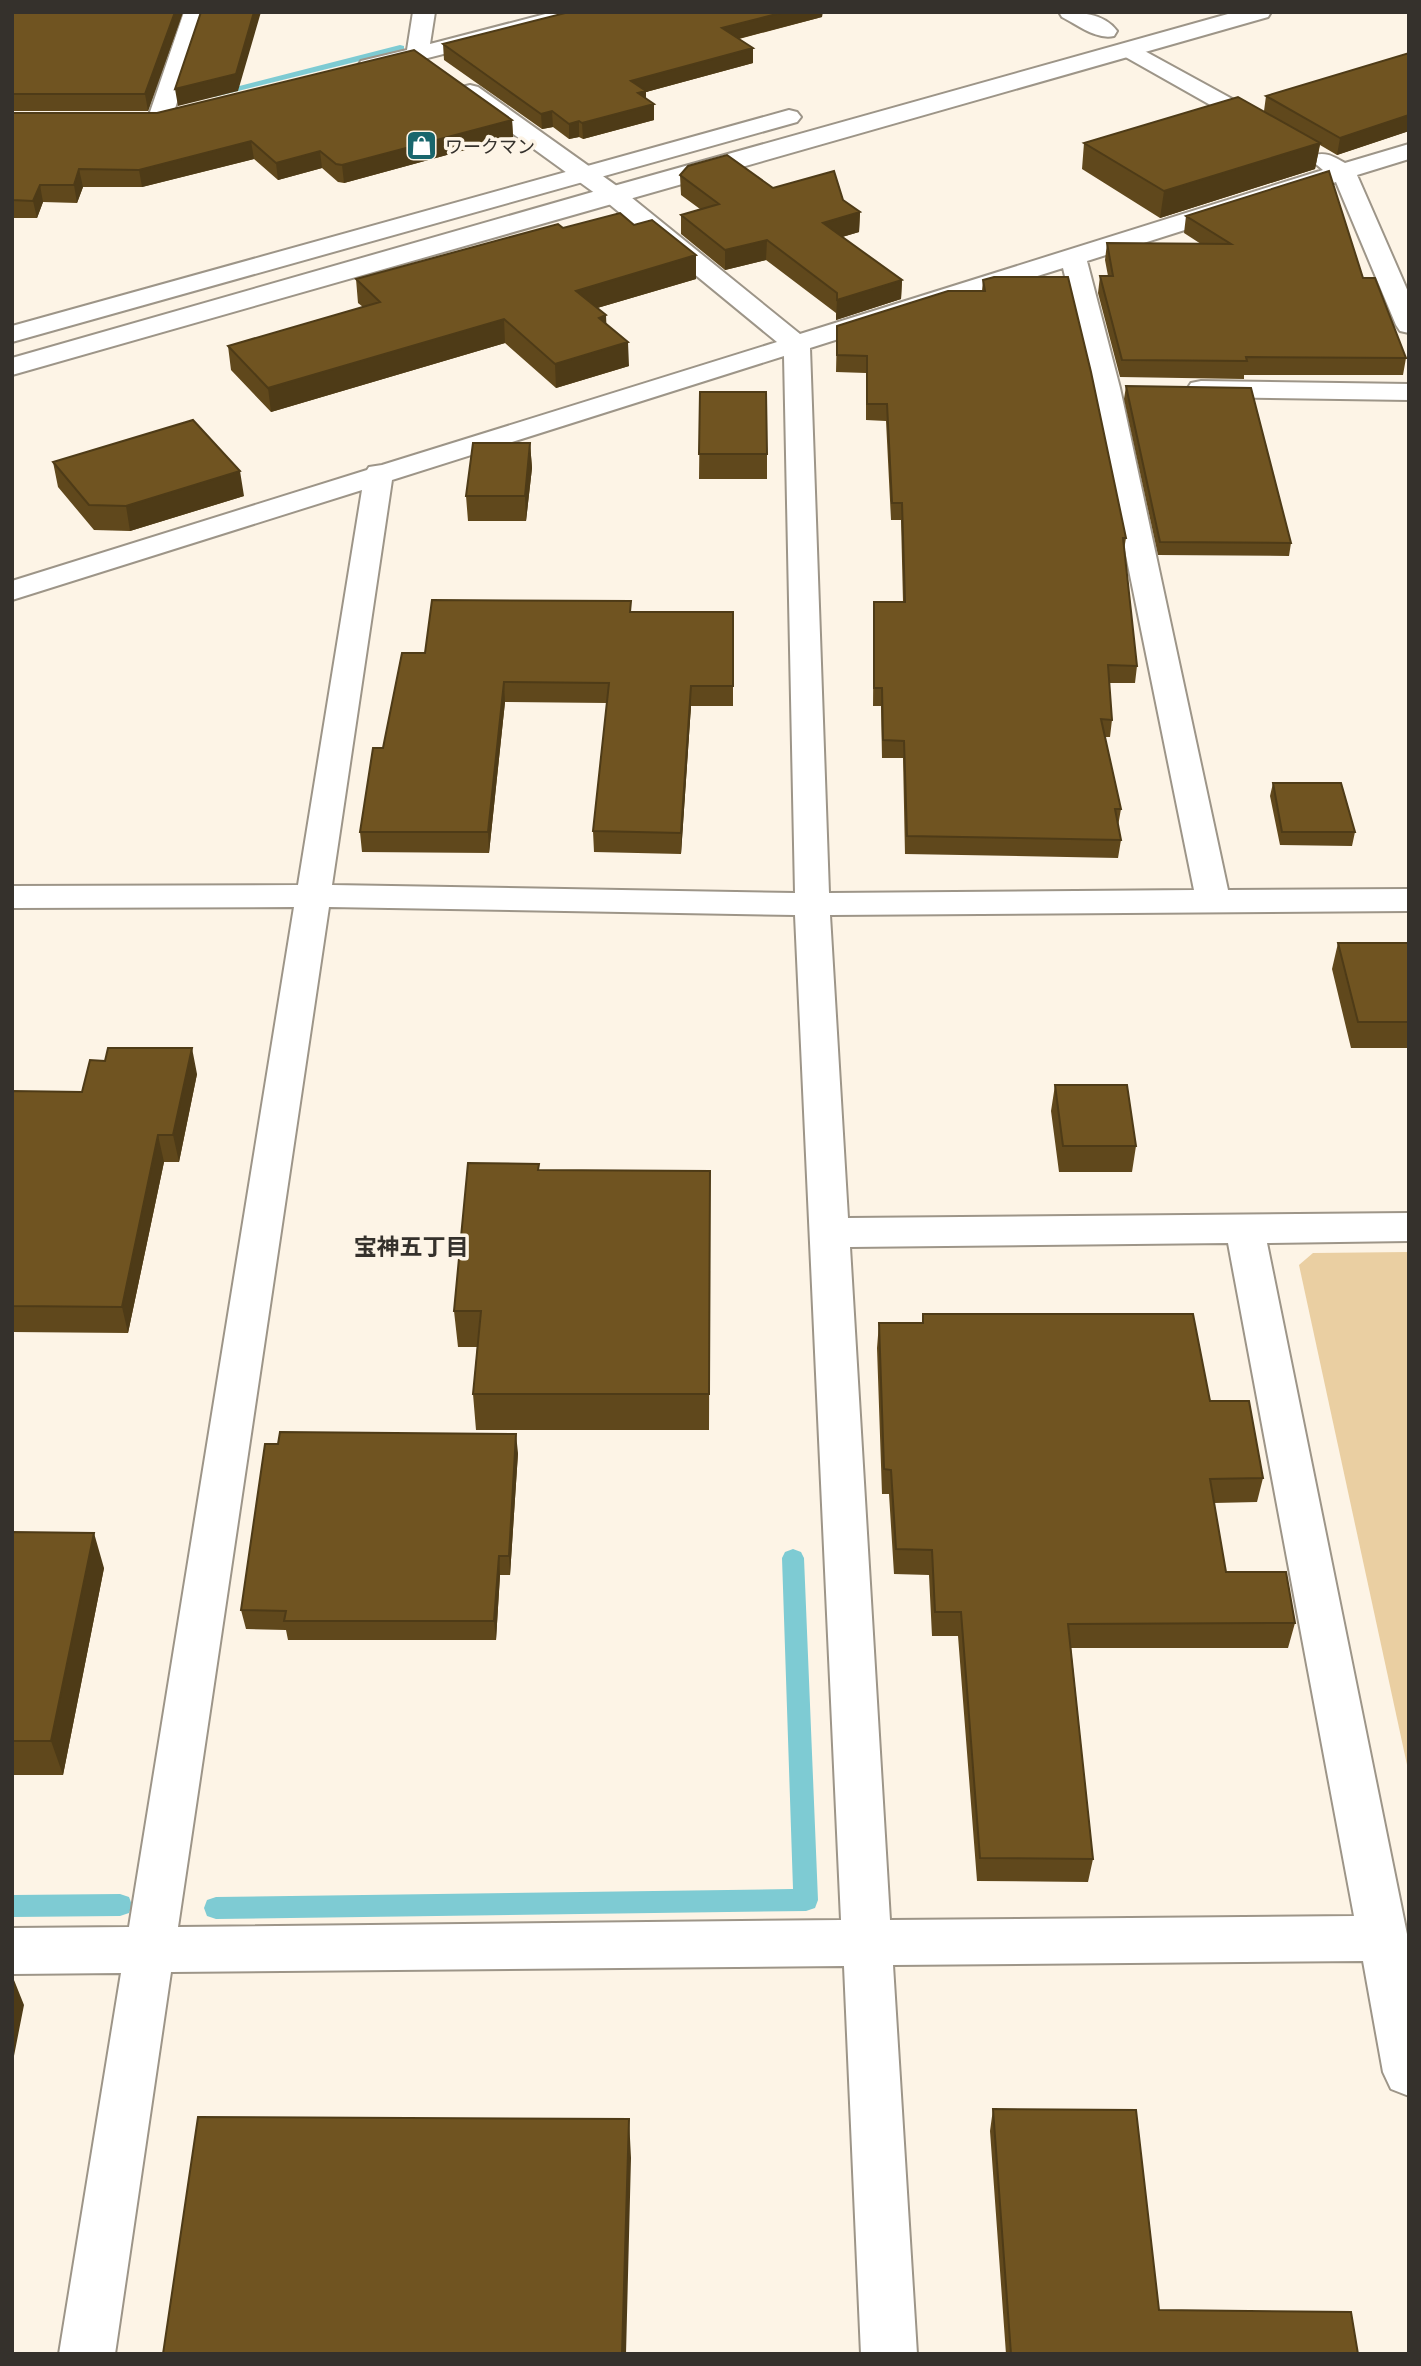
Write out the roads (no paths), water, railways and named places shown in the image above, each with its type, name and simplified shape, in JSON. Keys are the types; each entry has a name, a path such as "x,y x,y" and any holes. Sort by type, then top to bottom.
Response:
{"street":[{"path":"159,121 195,12"},
{"path":"417,54 424,12"},
{"path":"353,71 580,12"},
{"path":"1070,12 1106,31"},
{"path":"12,367 612,194 1260,12"},
{"path":"1079,38 1155,18"},
{"path":"1129,50 1344,173 1409,325"},
{"path":"417,54 612,194 797,345 812,904 889,2354"},
{"path":"12,334 811,111"},
{"path":"132,121 159,121 185,114"},
{"path":"12,591 379,473 797,345 1409,151"},
{"path":"1073,256 1119,388 1213,900"},
{"path":"1174,388 1409,392"},
{"path":"88,2354 379,473"},
{"path":"12,898 314,896 812,904 1409,900"},
{"path":"830,1233 1409,1227"},
{"path":"1245,1230 1409,2072"},
{"path":"12,1951 1382,1938"}],"waterway":[{"path":"214,94 400,48"},
{"path":"216,1908 806,1900 793,1558"},
{"path":"12,1906 120,1905"}],"place":[{"name":"ワークマン","path":"422,146"}],"district":[{"name":"宝神五丁目","path":"411,1246"}]}
